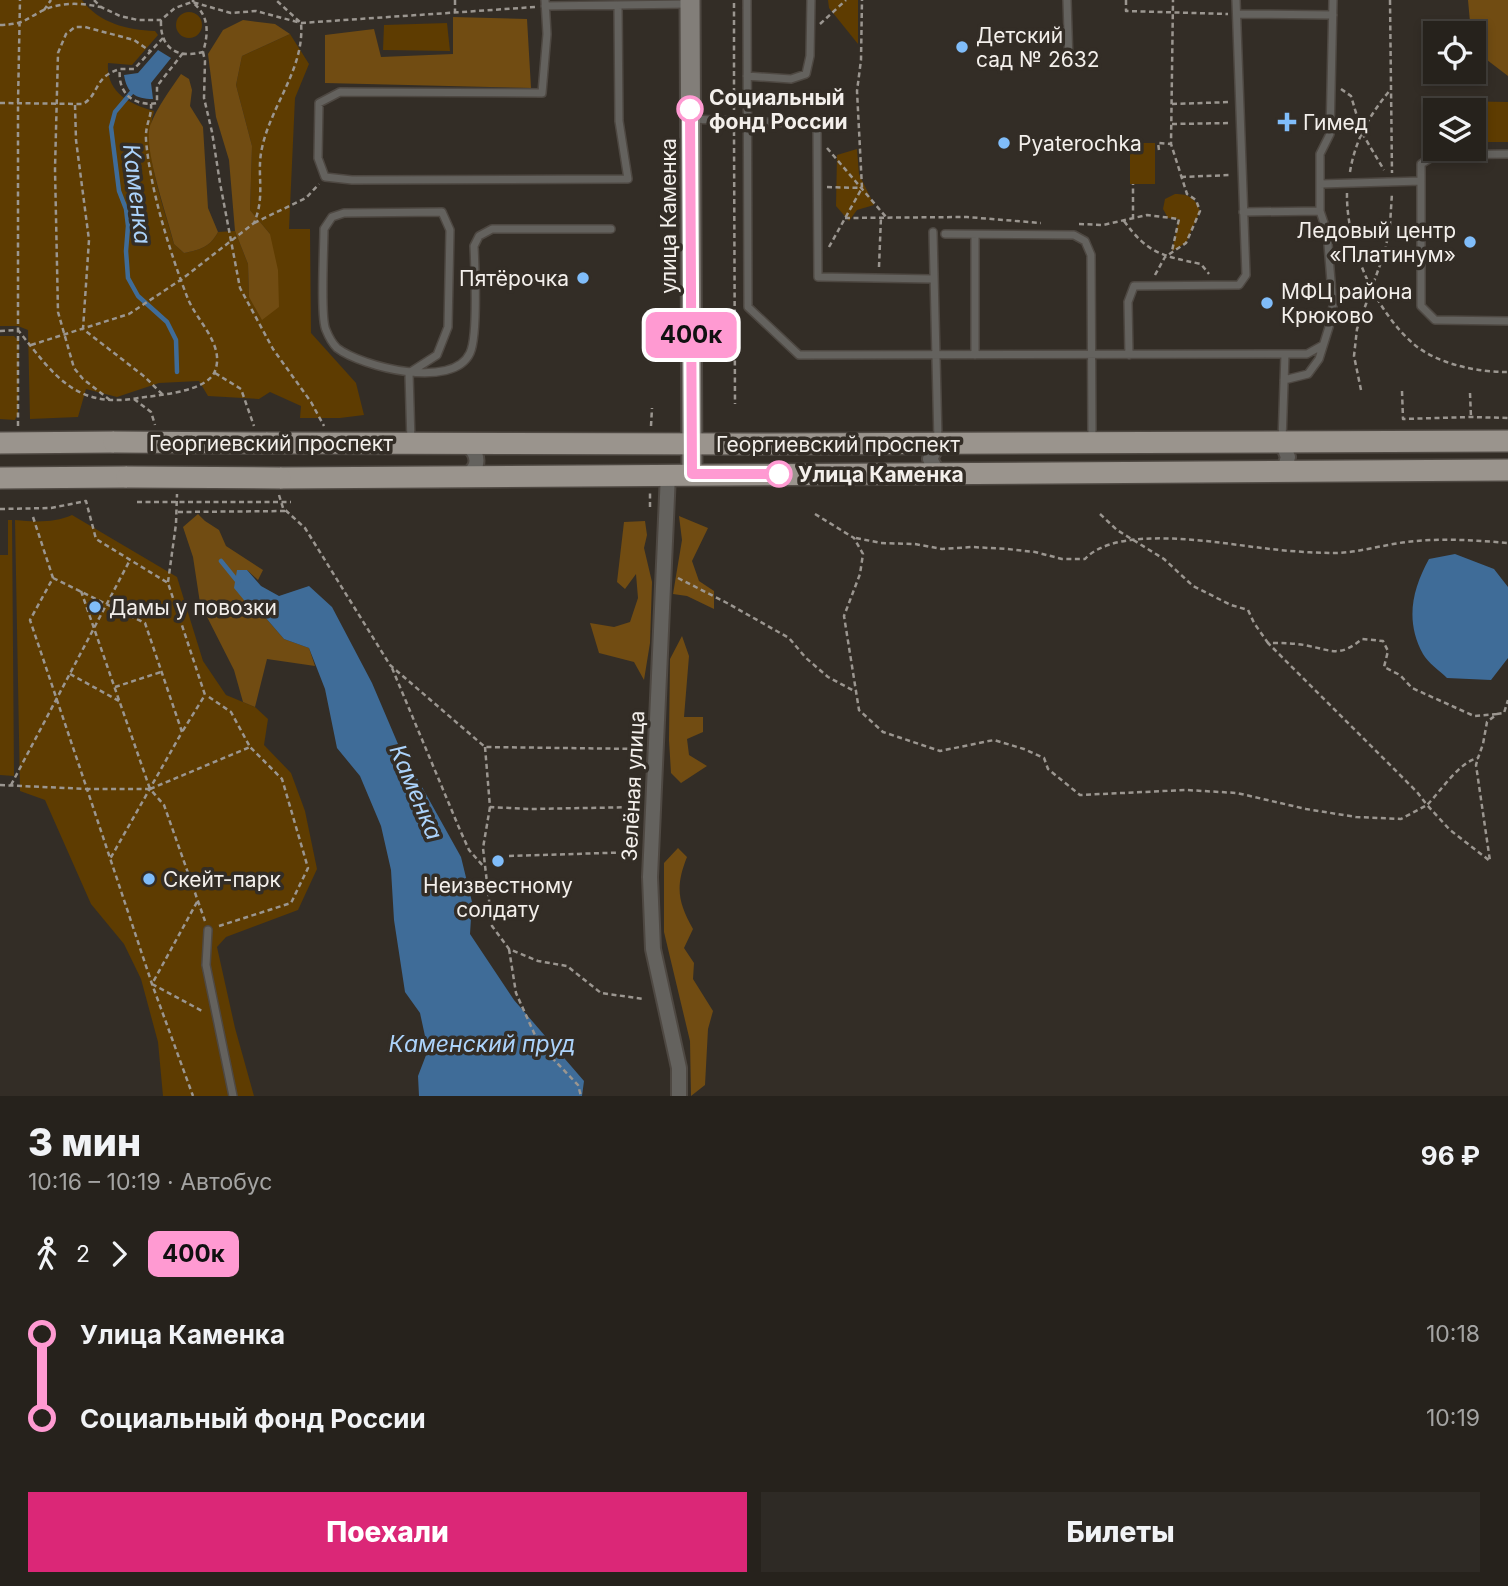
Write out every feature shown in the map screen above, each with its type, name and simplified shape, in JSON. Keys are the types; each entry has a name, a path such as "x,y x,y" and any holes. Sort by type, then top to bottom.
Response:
{"main road":[{"name":"улица Каменка","path":"690,2 692,474"},
{"name":"Георгиевский проспект","path":"0,443 261,436 468,445 1508,441"},
{"name":"Георгиевский проспект","path":"0,478 127,477 279,486 467,475 1508,470"}],"street":[{"path":"1280,471 1287,463 1288,457 1282,442"},
{"path":"938,444 930,459 938,473"},
{"path":"467,475 473,472 477,460 476,454 468,445"},
{"name":"Зелёная улица","path":"668,474 650,877 653,949 679,1068 679,1096"}],"lane":[{"path":"747,0 748,307 799,355 1307,354 1323,345"},
{"path":"747,76 791,79 806,74 810,56 811,0"},
{"path":"1068,0 1069,64"},
{"path":"1129,355 1128,302 1134,286 1239,285 1246,275 1236,0"},
{"path":"1284,380 1308,374 1319,359 1333,306 1326,232 1320,211 1320,154 1330,134 1333,0"},
{"path":"618,5 619,121 628,178 352,180 325,177 318,158 319,103 340,92 542,93 547,34 545,3 618,5 690,2"},
{"path":"1237,14 1333,15"},
{"path":"690,119 817,124 818,277 933,279"},
{"path":"1508,154 1435,155 1422,164 1421,181 1421,306 1435,320 1508,321"},
{"path":"1320,184 1421,181"},
{"path":"1243,212 1320,211"},
{"path":"409,373 437,355 448,327 450,230 442,212 344,213 332,217 324,229 324,327 336,347 375,364 409,373 438,372 457,366 470,354 474,334 474,246 479,236 492,229 611,229"},
{"path":"933,232 938,444"},
{"path":"945,234 1074,235 1086,241 1091,255 1092,443"},
{"path":"975,235 975,355"},
{"path":"1282,442 1285,354"},
{"path":"409,373 411,443"},
{"path":"208,930 206,965 233,1096"}],"path":[{"path":"18,426 20,0"},
{"path":"44,10 51,0"},
{"path":"94,0 120,16 138,20 161,20 175,8 193,1 231,13 256,11 301,23 455,13 545,3"},
{"path":"254,223 260,210 261,150 270,120 293,72 302,40 301,23 276,0"},
{"path":"455,0 455,13"},
{"path":"734,0 735,404"},
{"path":"811,32 846,0"},
{"path":"818,267 862,188 857,91 862,60 862,0"},
{"path":"1126,0 1126,11 1237,14"},
{"path":"1151,284 1165,257 1186,243 1200,211 1196,200 1187,194 1171,144 1173,0"},
{"path":"1361,390 1354,356 1357,329 1385,251 1390,225 1393,181 1390,0"},
{"path":"193,1 205,16 208,30 203,51 204,99 240,288 273,349 311,402 324,427"},
{"path":"0,25 20,25 44,10 68,4 102,7"},
{"path":"161,20 167,46 192,55 203,51"},
{"path":"113,402 83,380 75,368 58,312 58,53 66,34 75,27 85,27 134,40 150,51"},
{"path":"0,103 75,105 89,100 99,81 109,72 134,69 163,38"},
{"path":"120,69 122,89 128,97 143,104 158,103 157,86 183,53"},
{"path":"1331,83 1351,96 1362,133 1380,166 1393,181"},
{"path":"1391,89 1379,103 1362,133 1352,161 1347,209 1359,262 1384,308 1417,346 1462,367 1487,372 1508,372"},
{"path":"1171,104 1240,102"},
{"path":"18,330 55,374 89,397 113,402 162,394 202,386 215,373 218,355 189,301 172,253 151,174 145,125 152,112 151,104"},
{"path":"75,105 76,140 89,240 83,329"},
{"path":"1171,124 1240,122"},
{"path":"817,136 887,217"},
{"path":"1159,150 1158,143 1171,144"},
{"path":"1181,177 1242,175"},
{"path":"30,346 129,314 182,279 254,223 306,198 325,177"},
{"path":"1133,184 1133,219"},
{"path":"817,187 862,188"},
{"path":"1078,224 1103,225 1147,215 1179,219 1172,251"},
{"path":"879,278 881,217"},
{"path":"845,218 967,217 1053,223"},
{"path":"1124,220 1135,235 1165,257 1201,264 1209,272 1209,285"},
{"path":"83,329 145,377 162,394"},
{"path":"0,331 18,330"},
{"path":"215,373 241,389 261,436"},
{"path":"1402,391 1403,419 1508,418"},
{"path":"1470,393 1471,417"},
{"path":"279,486 287,511 305,528 390,665 469,850 485,868"},
{"path":"0,509 51,509 86,501 96,539 168,583"},
{"path":"137,502 291,502"},
{"path":"177,512 287,511"},
{"path":"815,514 854,538 881,543 915,544 942,550 1007,548 1062,559 1085,559 1092,551 1134,539 1208,540 1265,548 1339,553 1409,542 1475,540 1508,543"},
{"path":"1100,514 1117,530 1164,559 1193,586 1231,605 1248,610 1268,642 1417,792 1450,830 1490,861 1476,765 1487,722 1497,714"},
{"path":"33,517 53,578 30,620 152,984 193,1096"},
{"path":"81,591 150,789 164,805 208,930 291,903 308,868 282,779 250,747 231,712 205,695 168,583 176,524"},
{"path":"854,538 863,554 860,574 844,616 859,710 883,732 940,751 994,740 1024,749 1044,758 1048,769 1080,795 1186,790 1237,793 1343,815 1401,819 1427,805 1461,766 1478,758"},
{"path":"11,785 130,560"},
{"path":"664,572 789,638 806,658 828,677 856,692"},
{"path":"53,578 145,623 182,732"},
{"path":"1268,642 1308,646 1333,653 1353,646 1362,639 1383,641 1388,651 1384,667 1400,675 1412,688 1474,716 1504,713 1508,700"},
{"path":"390,665 485,747 655,750"},
{"path":"115,687 161,672"},
{"path":"70,674 120,702"},
{"path":"110,860 205,695"},
{"path":"0,785 150,789 250,747"},
{"path":"485,747 490,807 483,848 492,926 509,949 516,993 539,1044 578,1085 581,1096"},
{"path":"490,807 642,807"},
{"path":"509,856 640,852"},
{"path":"152,984 197,902"},
{"path":"509,949 538,961 567,966 601,993 644,999"},
{"path":"152,984 218,1019"}],"shaded area":[{"path":"0,0 82,0 105,20 114,24 155,31 158,35 132,65 108,63 111,82 128,100 154,111 151,127 152,161 174,244 184,253 190,252 208,244 218,232 235,231 248,264 249,298 270,234 250,210 252,146 236,85 242,56 290,34 309,64 295,98 289,229 310,229 311,333 356,383 364,415 300,418 301,406 270,392 259,399 208,396 199,381 159,383 117,397 86,389 78,417 30,419 28,330 18,326 0,326"},
{"path":"828,0 858,0 858,44 829,8"},
{"path":"1468,0 1508,0 1508,76 1486,59 1486,21 1470,21"},
{"path":"189,12 198,16 202,25 198,34 189,38 180,34 176,25 180,16"},
{"path":"453,17 527,19 531,88 325,83 325,35 374,29 381,57 453,54"},
{"path":"243,20 275,24 290,34 242,56 236,85 252,146 250,210 270,234 278,270 279,307 262,320 249,297 248,264 235,231 229,160 216,117 208,54 223,30"},
{"path":"447,23 450,51 383,50 384,25"},
{"path":"181,74 189,79 192,90 190,106 203,127 208,208 218,232 204,247 184,253 174,244 153,167 149,137 156,112"},
{"path":"1486,102 1508,102 1508,142 1486,142"},
{"path":"1130,143 1155,143 1155,184 1130,184"},
{"path":"857,149 859,174 874,205 857,210 849,221 836,206 837,155"},
{"path":"1175,194 1191,198 1200,211 1186,243 1172,251 1179,219 1168,218 1163,209 1165,199"},
{"path":"0,336 14,336 19,341 18,413 15,420 0,419"},
{"path":"198,514 219,530 226,546 263,570 258,580 247,570 248,605 265,617 284,639 309,648 315,666 267,659 255,707 243,702 234,670 200,603 193,557 183,527"},
{"path":"72,515 177,577 203,661 226,695 255,707 268,719 264,745 291,773 305,811 317,869 298,910 226,937 217,947 254,1096 163,1096 158,1042 141,979 124,944 91,904 45,800 20,791 15,520 51,521"},
{"path":"679,516 708,528 692,561 699,581 714,591 714,609 687,596 673,594 682,540"},
{"path":"8,520 12,520 14,776 0,775 0,555 8,555"},
{"path":"645,521 647,535 644,548 652,582 650,643 644,680 634,662 599,653 590,623 614,627 630,622 638,598 636,574 625,589 617,582 624,522"},
{"path":"682,636 689,656 684,717 703,717 703,732 687,739 689,755 707,766 681,783 671,773 669,740 670,659"},
{"path":"678,848 687,857 681,877 680,894 684,911 693,929 684,948 694,963 693,979 713,1011 708,1029 705,1085 691,1096 690,1041 664,932 664,863"}],"water":[{"path":"158,50 171,58 151,83 153,99 141,98 130,91 124,75 138,73"},
{"path":"1455,554 1494,569 1508,587 1508,658 1491,680 1447,678 1425,657 1417,642 1413,606 1418,582 1429,559"},
{"name":"Каменский пруд","path":"237,570 247,570 261,586 279,596 309,586 332,607 372,683 398,744 461,857 472,902 470,934 514,1000 584,1081 582,1096 419,1096 418,1076 428,1050 420,1013 405,992 394,920 391,870 381,826 360,776 337,748 325,689 309,648 284,639 265,617 248,605 234,588"}],"waterway":[{"name":"Каменка","path":"131,93 115,112 111,127 119,191 126,209 128,226 128,278 138,296 167,322 176,340 177,372"},
{"name":"Каменка","path":"221,561 238,582"}],"bus line":[{"name":"400к","path":"690,109 692,474 779,474"}],"place":[{"name":"Детский сад № 2632","path":"962,47"},
{"name":"Социальный фонд России","path":"690,109"},
{"name":"Гимед","path":"1287,122"},
{"name":"Pyaterochka","path":"1004,143"},
{"name":"Ледовый центр «Платинум»","path":"1470,242"},
{"name":"Пятёрочка","path":"583,278"},
{"name":"МФЦ района Крюково","path":"1267,303"},
{"name":"Улица Каменка","path":"779,474"},
{"name":"Дамы у повозки","path":"95,607"},
{"name":"Неизвестному солдату","path":"498,861"},
{"name":"Скейт-парк","path":"149,879"}]}
